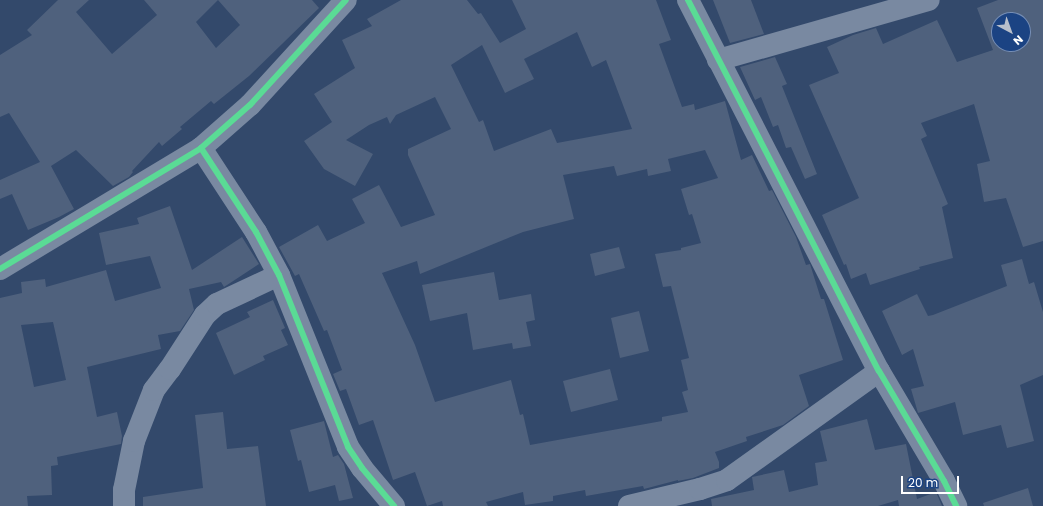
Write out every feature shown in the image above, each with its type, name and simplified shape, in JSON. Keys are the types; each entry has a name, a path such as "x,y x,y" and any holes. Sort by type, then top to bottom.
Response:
{"street":[{"path":"0,269 201,148 250,105 346,0"},
{"path":"688,0 879,371 944,481 956,506"},
{"path":"718,60 929,0"},
{"path":"201,148 256,232 279,275 348,447 362,468 394,506"},
{"path":"124,506 124,490 134,441 154,390 205,315 217,304 279,275"},
{"path":"629,506 700,489 727,480 879,371"}],"building":[{"path":"58,0 89,0 76,12 112,54 157,15 144,0 218,0 312,0 319,8 249,76 214,104 211,101 180,127 182,129 162,146 159,142 132,171 133,172 129,177 113,186 76,150 51,166 74,209 28,230 12,194 0,199 0,180 40,162 9,113 0,117 0,55 32,35 27,30","holes":["218,0 240,25 216,48 196,22"]},
{"path":"401,0 467,0 478,14 481,13 500,43 526,29 512,0 656,0 671,40 659,44 682,107 694,104 695,110 725,101 741,160 752,155 769,191 772,190 796,237 806,265 810,264 821,299 824,299 843,360 799,375 809,406 783,425 746,437 747,441 715,452 719,462 719,468 693,478 678,480 644,489 643,486 586,496 585,490 553,496 553,501 525,505 523,492 486,502 488,506 443,506 442,501 427,506 415,472 393,480 373,420 359,425 346,389 340,391 333,374 342,370 327,330 324,331 299,274 295,276 279,247 318,225 327,241 365,223 352,199 379,185 401,227 435,215 408,155 408,149 451,129 435,97 396,115 390,124 387,117 369,125 346,140 373,154 355,186 324,169 304,141 332,122 314,94 355,68 342,40 372,26 367,19","holes":["577,32 592,67 606,60 632,129 557,143 551,129 494,151 483,120 479,122 451,65 482,45 505,93 534,79 524,59","705,150 718,178 681,189 689,215 692,214 701,243 681,248 681,250 655,254 663,287 671,286 689,358 681,360 688,390 682,392 688,412 662,417 662,421 530,445 523,414 520,415 511,380 435,402 415,345 382,273 417,261 420,274 523,232 574,219 563,175 614,166 617,176 647,169 648,176 671,171 668,159"]},
{"path":"713,0 751,0 764,34 730,43"},
{"path":"998,0 1043,0 1043,241 1023,247 1006,198 984,202 977,164 990,161 974,104 921,123 927,136 921,139 948,204 942,207 953,258 919,267 920,269 870,285 866,273 851,279 846,264 844,265 822,215 859,198 809,85 839,73 827,47 853,35 876,28 883,44 937,20 957,62 991,51 991,52 1031,52 1031,12 991,12 991,45 977,8"},
{"path":"775,57 787,84 782,86 817,174 805,179 791,147 786,148 778,125 773,127 761,97 755,100 740,67"},
{"path":"170,206 192,270 242,237 259,264 224,287 221,282 189,289 194,310 180,331 158,335 161,349 87,367 97,417 117,412 122,436 121,444 57,457 58,465 51,466 52,495 27,496 28,506 0,506 0,298 22,293 21,282 45,279 46,287 106,270 115,301 161,288 150,256 106,265 99,233 139,224 137,218","holes":["53,322 66,380 34,387 21,325"]},
{"path":"619,247 625,268 595,276 590,254"},
{"path":"1022,259 1029,284 1034,282 1043,312 1043,375 1020,385 1034,441 1007,448 1001,425 963,435 955,402 918,413 911,389 924,386 913,349 902,355 882,311 917,294 928,316 933,315 1007,286 1001,265"},
{"path":"494,272 499,300 531,294 535,320 526,322 531,346 513,349 512,343 473,350 467,313 430,321 422,285"},
{"path":"273,300 285,328 281,330 288,345 263,356 265,360 234,375 216,333 250,317 247,312"},
{"path":"639,311 649,351 620,358 611,318"},
{"path":"610,369 618,400 571,412 563,381"},
{"path":"223,412 227,449 258,446 266,506 143,506 143,497 203,488 195,415"},
{"path":"867,419 875,450 906,444 917,499 936,492 942,506 899,506 898,500 878,506 712,506 711,499 754,490 752,477 784,470 789,492 818,485 815,463 827,461 820,431"},
{"path":"324,421 333,457 338,455 344,464 353,498 339,501 335,485 309,492 301,460 298,461 290,430"},
{"path":"1028,488 1033,506 984,506 983,503"}],"cycle path":[{"path":"0,269 201,148 250,105 346,0"},
{"path":"688,0 879,371 944,481 956,506"},
{"path":"201,148 256,232 279,275 348,447 362,468 394,506"}]}
